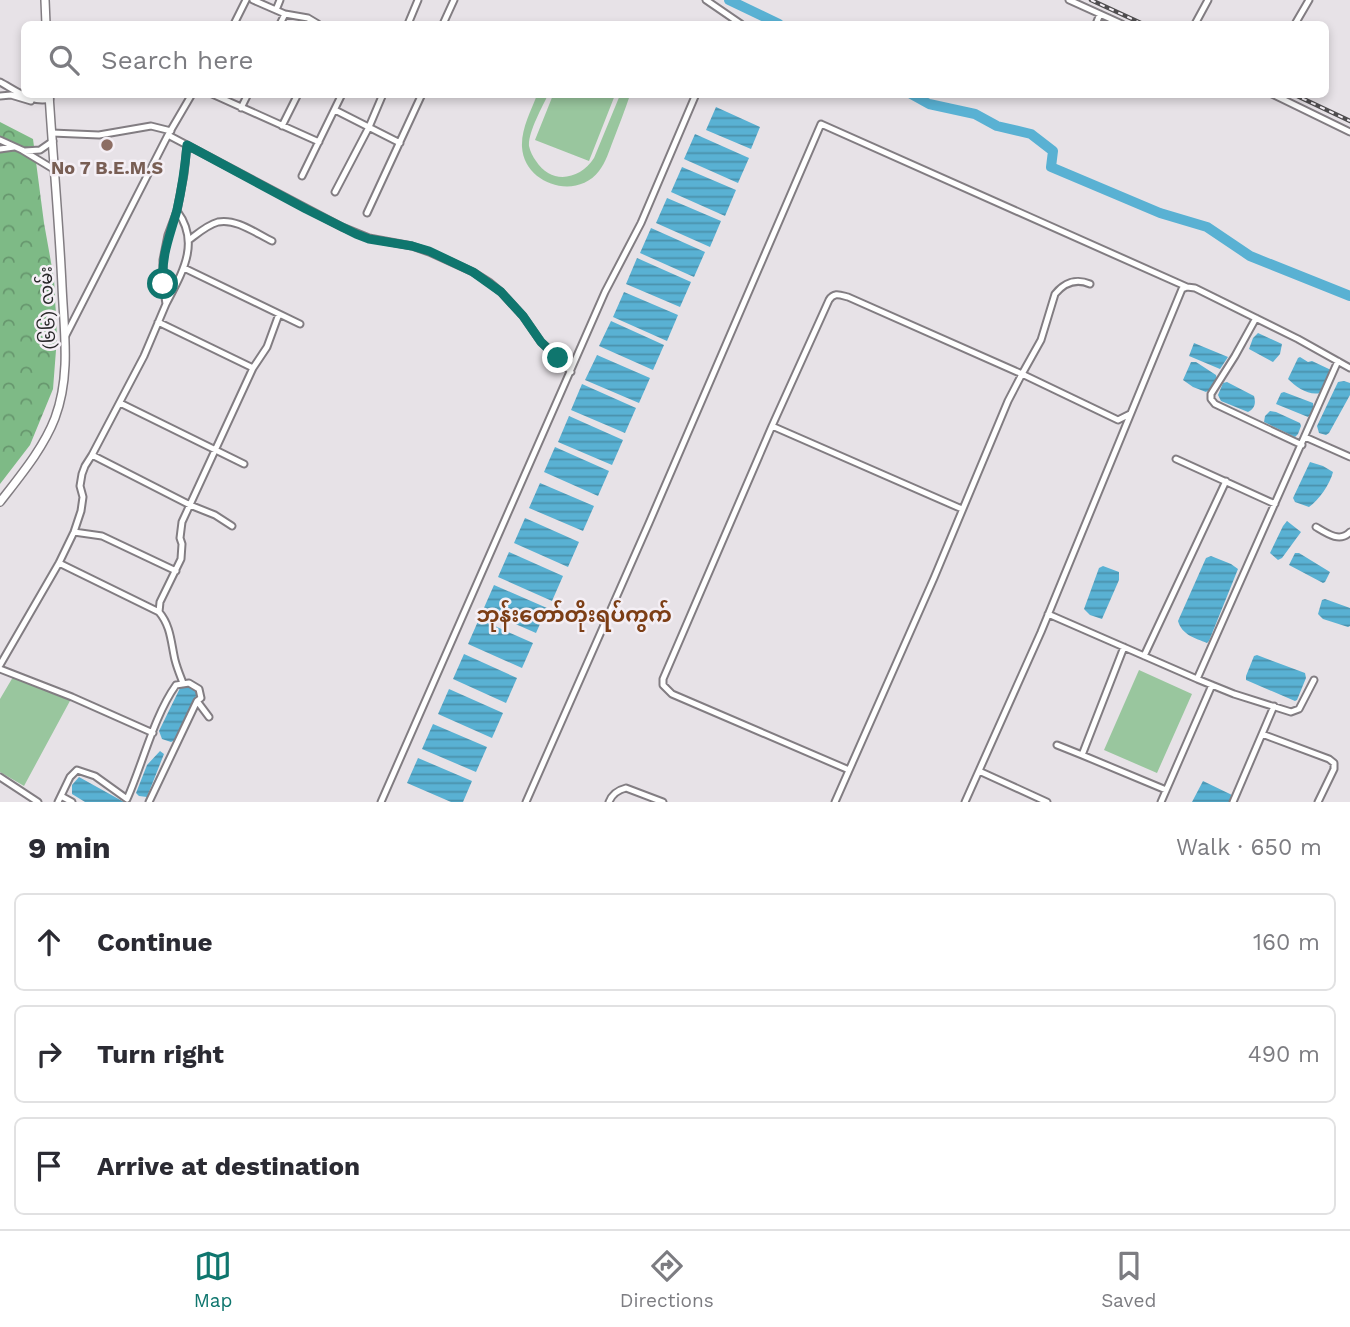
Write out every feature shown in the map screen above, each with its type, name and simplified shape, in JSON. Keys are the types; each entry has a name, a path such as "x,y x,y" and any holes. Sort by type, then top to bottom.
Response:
{"street":[{"path":"45,0 46,21"},
{"path":"236,21 246,0"},
{"path":"253,0 285,14 313,21"},
{"path":"275,10 280,0"},
{"path":"409,21 418,0"},
{"path":"444,21 454,0"},
{"path":"706,0 737,21"},
{"path":"1069,0 1115,21"},
{"path":"1197,21 1208,0"},
{"path":"1297,21 1309,0"},
{"path":"282,21 285,14"},
{"path":"1097,21 1100,14"},
{"path":"0,82 21,93"},
{"path":"0,96 11,95 28,101 43,101 48,98"},
{"path":"29,98 33,100"},
{"name":"(၆၆) လမ်း","path":"0,502 28,466 49,432 64,379 65,337 49,98"},
{"path":"65,337 169,133 190,98"},
{"path":"220,98 318,142"},
{"path":"241,108 246,98"},
{"path":"282,126 296,98"},
{"path":"302,176 340,98"},
{"path":"335,192 381,98"},
{"path":"367,213 420,98"},
{"path":"381,802 605,292 641,223 694,98"},
{"path":"1280,98 1350,132"},
{"path":"335,110 400,143"},
{"path":"526,802 821,124 1187,287 1195,288 1350,368"},
{"path":"22,150 40,150 52,137 99,135 151,126 169,133 349,231 369,239 429,251 473,272 501,292 523,316 541,342 571,372"},
{"path":"0,140 55,170"},
{"path":"166,303 163,260 177,211 187,145"},
{"path":"0,149 14,146"},
{"path":"153,733 0,667 74,532 81,512 82,474 144,356 184,268 189,240 183,220 177,211"},
{"path":"189,240 218,222 234,223 272,241"},
{"path":"184,268 300,324"},
{"path":"835,802 934,578 1008,401 1041,340 1055,294 1066,284 1073,282 1090,284"},
{"path":"965,802 1048,614 1182,289 1187,287"},
{"path":"849,770 672,694 663,685 663,679 772,426 832,296 837,294 848,297 1118,420 1130,414"},
{"path":"159,612 160,602 176,571 182,552 182,522 253,368 267,347 279,314"},
{"path":"1256,318 1210,399 1215,404 1302,444"},
{"path":"158,322 253,368"},
{"path":"1197,679 1338,361"},
{"path":"120,403 244,464"},
{"path":"772,426 962,509"},
{"path":"1305,437 1350,457"},
{"path":"92,454 232,526"},
{"path":"1176,459 1275,504"},
{"path":"1144,656 1226,481"},
{"path":"1315,527 1341,537 1350,532"},
{"path":"74,532 102,536 176,571"},
{"path":"59,563 159,612 172,636 183,683"},
{"path":"1048,614 1234,694 1291,712 1297,710 1314,680"},
{"path":"1082,755 1125,647"},
{"path":"72,802 60,799 70,777 77,770 95,776 127,800 157,721 174,688 176,685 189,683 199,689 201,698 197,701 149,802"},
{"path":"1161,802 1212,684"},
{"path":"197,701 209,717"},
{"path":"1233,802 1274,706"},
{"path":"1262,734 1334,763 1334,769 1318,802"},
{"path":"1057,745 1166,790"},
{"path":"979,771 1047,802"},
{"path":"0,777 37,802"},
{"path":"609,802 612,795 626,788 663,802"}],"green space":[{"path":"536,98 547,98 536,120 529,146 542,169 549,174 565,177 581,171 594,158 619,98 629,98 599,171 578,185 553,184 532,171 525,160 522,147 527,120"},
{"path":"552,98 614,98 589,161 535,140"},
{"path":"0,122 33,139 54,279 57,337 53,389 30,445 0,484"},
{"path":"1139,670 1192,694 1157,773 1104,750"},
{"path":"13,677 71,699 24,786 0,772 0,699"}],"water":[{"path":"716,107 760,127 751,149 706,130"},
{"path":"695,134 749,158 738,183 684,159"},
{"path":"682,167 736,190 725,216 671,192"},
{"path":"667,198 721,221 710,247 656,223"},
{"path":"651,228 705,252 694,277 640,253"},
{"path":"637,258 691,282 680,307 626,284"},
{"path":"624,292 678,315 667,341 613,317"},
{"path":"611,321 664,345 653,370 599,346"},
{"path":"1258,333 1282,344 1280,354 1273,362 1249,349"},
{"path":"1194,343 1228,357 1220,369 1189,356"},
{"path":"597,355 650,378 639,403 585,380"},
{"path":"1300,357 1331,370 1320,393 1307,392 1288,379"},
{"path":"1191,362 1196,362 1216,375 1217,379 1212,388 1206,392 1183,380"},
{"path":"1227,382 1254,396 1254,405 1248,412 1221,401 1218,395 1223,383"},
{"path":"1338,382 1350,383 1350,395 1329,433 1319,433 1317,426"},
{"path":"582,384 636,408 625,433 571,410"},
{"path":"1284,392 1313,403 1308,417 1276,404"},
{"path":"1270,411 1300,423 1298,434 1295,437 1264,422"},
{"path":"569,416 623,440 612,465 558,442"},
{"path":"555,447 609,471 598,496 544,472"},
{"path":"1310,462 1333,472 1324,491 1309,507 1295,502 1293,498"},
{"path":"540,483 594,506 583,531 529,508"},
{"path":"525,518 579,542 568,567 514,543"},
{"path":"1287,521 1301,532 1278,560 1270,553"},
{"path":"509,552 563,576 552,601 498,577"},
{"path":"1295,553 1330,572 1325,582 1289,565"},
{"path":"1211,556 1238,569 1207,643 1186,633 1178,621 1206,558"},
{"path":"1103,566 1119,572 1119,580 1102,619 1090,615 1084,609 1099,568"},
{"path":"494,585 547,608 536,633 483,610"},
{"path":"1322,600 1350,608 1350,626 1323,619 1318,614"},
{"path":"479,619 533,643 522,668 468,644"},
{"path":"464,654 517,678 506,703 453,679"},
{"path":"1254,656 1305,673 1306,678 1297,700 1246,680"},
{"path":"181,686 190,687 197,694 175,740 171,742 162,739 159,731"},
{"path":"449,689 503,713 492,738 438,714"},
{"path":"433,724 487,747 476,772 422,749"},
{"path":"160,751 164,754 147,797 139,796 136,793 147,765"},
{"path":"418,758 472,781 463,802 451,802 407,783"},
{"path":"79,777 124,802 85,802 72,794 72,785"},
{"path":"1203,781 1232,795 1229,802 1192,802"}],"waterway":[{"path":"729,0 773,21"},
{"path":"918,98 929,104 975,114 997,126 1031,134 1053,151 1051,167 1160,213 1207,227 1250,256 1350,296"}],"railway":[{"path":"1091,0 1136,21"},
{"path":"1301,98 1350,121"}],"place":[{"name":"No 7 B.E.M.S","path":"107,145"}],"district":[{"name":"ဘုန်းတော်တိုးရပ်ကွက်","path":"574,614"}],"route":[{"path":"163,284 163,260 177,211 187,145 356,234 429,251 473,272 501,292 547,349 558,358"}]}
